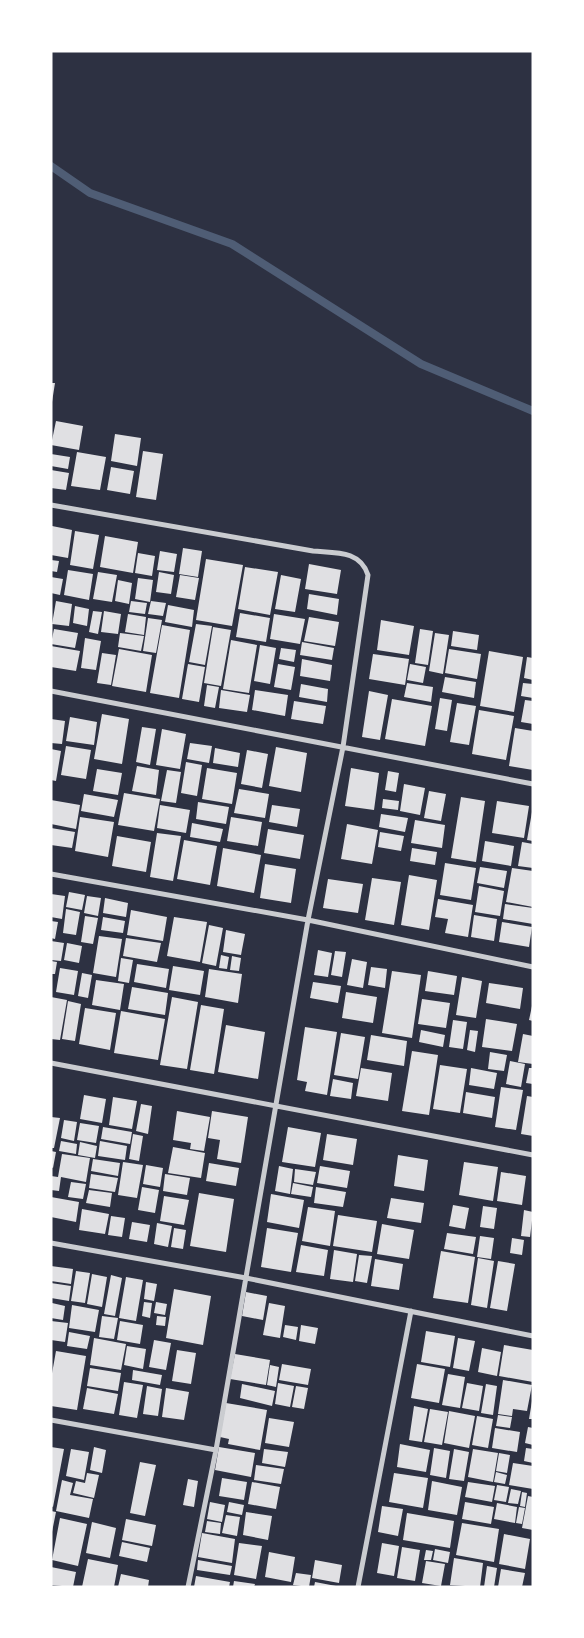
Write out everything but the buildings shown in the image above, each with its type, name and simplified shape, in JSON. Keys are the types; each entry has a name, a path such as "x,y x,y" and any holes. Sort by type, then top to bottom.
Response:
{"street":[{"path":"51,505 312,551 346,554 354,556 361,561 368,575 343,747 308,920 216,1450 188,1587"},
{"path":"51,691 533,784"},
{"path":"51,874 308,920 533,967"},
{"path":"51,1063 533,1155"},
{"path":"51,1243 246,1278 533,1336"},
{"path":"358,1587 411,1312"},
{"path":"51,1420 216,1450"}],"waterway":[{"path":"51,166 90,193 232,244 421,364 533,411"}]}
